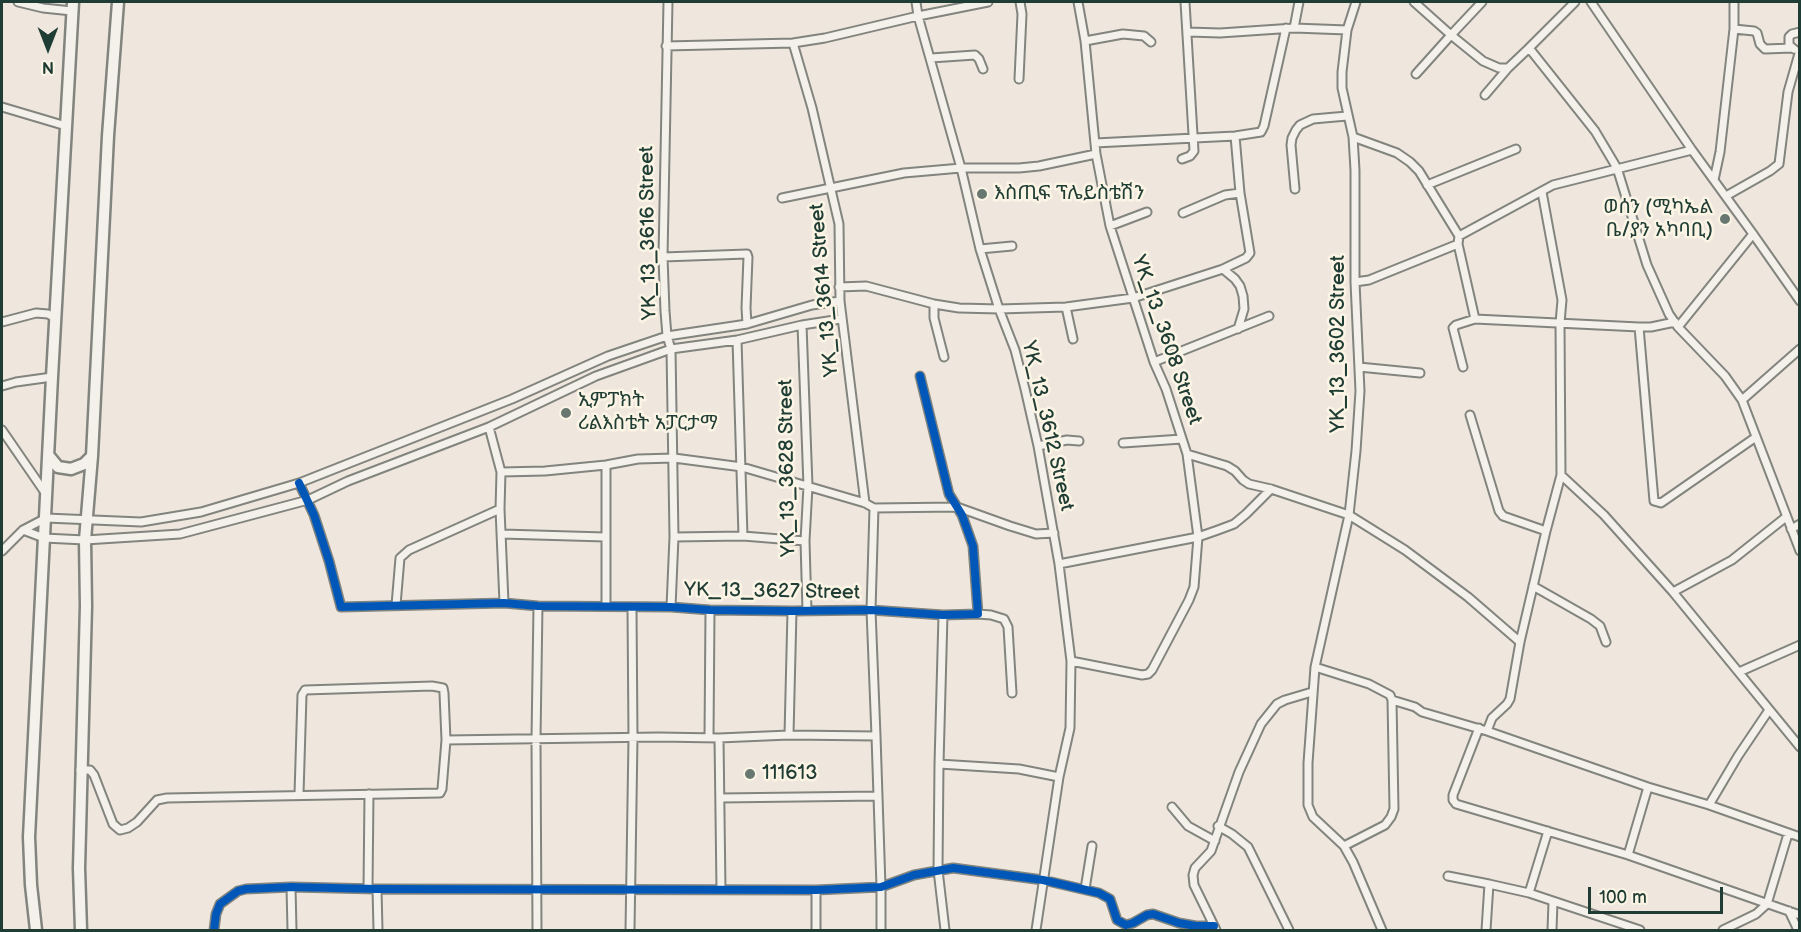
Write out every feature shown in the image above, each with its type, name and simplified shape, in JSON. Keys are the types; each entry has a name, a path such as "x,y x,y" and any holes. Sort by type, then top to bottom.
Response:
{"main road":[{"path":"81,930 80,770 84,697 85,540 92,456 108,136 118,2"},
{"path":"36,930 29,837 51,377 72,6"},
{"path":"49,456 58,467 71,469 84,464 92,456"}],"street":[{"path":"18,2 43,8 72,6"},
{"name":"YK_13_3616 Street","path":"668,2 663,257 665,311 671,349 674,458 671,608"},
{"name":"YK_13_3612 Street","path":"916,2 961,168 980,249 1015,350 1038,446 1059,564 1071,661 1070,728 1059,777 1036,930"},
{"path":"666,46 793,43 988,2"},
{"path":"1019,79 1022,14 1020,2"},
{"name":"YK_13_3608 Street","path":"1071,661 1142,675 1148,674 1194,587 1198,537 1187,454 1166,389 1154,362 1110,226 1096,154 1085,41 1078,2"},
{"path":"1182,159 1190,156 1194,151 1185,2"},
{"path":"1095,143 1235,136 1261,132 1299,2"},
{"name":"YK_13_3602 Street","path":"1356,2 1347,30 1342,88 1353,137 1355,170 1355,282 1360,391 1349,515 1315,667 1308,763 1308,805 1313,817 1344,846 1382,930"},
{"path":"1414,2 1483,61 1499,68 1508,68"},
{"path":"1416,74 1482,2"},
{"path":"1485,95 1508,68 1575,2"},
{"path":"1590,2 1800,301"},
{"path":"1714,180 1720,152 1734,29 1734,2"},
{"path":"1188,32 1220,33 1293,28 1347,30"},
{"path":"1734,29 1755,31 1764,49 1797,49"},
{"path":"1797,49 1788,41 1792,34 1800,32"},
{"path":"1085,41 1123,34 1144,36 1151,42"},
{"name":"YK_13_3614 Street","path":"793,43 812,108 839,224 840,301 865,503"},
{"path":"1529,48 1595,131 1617,168 1647,265 1662,299 1676,324 1725,376 1742,400 1800,550"},
{"path":"1726,196 1779,164 1788,92 1797,49"},
{"path":"931,58 975,55 983,69"},
{"path":"2,107 66,126"},
{"path":"1295,189 1291,145 1296,130 1300,125 1313,119 1347,116"},
{"path":"839,287 866,286 934,304 959,308 1066,307 1133,298 1223,269 1246,258 1250,253 1240,193 1235,136"},
{"path":"1353,137 1396,153 1410,162 1427,185 1459,236 1458,244 1475,319"},
{"path":"1427,185 1516,149"},
{"path":"1459,236 1553,185 1692,150"},
{"path":"782,198 904,173 961,168 1019,168 1096,154"},
{"path":"1487,731 1492,718 1510,699 1520,642 1561,475 1560,323 1562,300 1542,192"},
{"path":"1183,213 1225,195 1240,193"},
{"path":"1110,226 1147,212"},
{"path":"1463,367 1453,328 1475,319 1639,327 1676,324 1753,234"},
{"path":"1355,282 1369,280 1458,244"},
{"path":"980,249 1012,246"},
{"path":"663,257 747,254 747,324"},
{"path":"1223,269 1235,279 1243,296 1244,309 1238,328"},
{"path":"2,550 23,530 46,518 141,522 201,512 300,483 512,399 608,356 668,336 747,324 812,305 840,301"},
{"path":"934,304 934,318 944,357"},
{"path":"1066,307 1073,339"},
{"path":"2,322 36,313 48,314 55,318"},
{"path":"1154,362 1269,316"},
{"path":"23,530 44,538 85,540 180,534 308,500 348,481 489,427 596,376 671,349 737,340 802,325 842,319"},
{"name":"YK_13_3628 Street","path":"802,325 808,486 805,541 807,610"},
{"path":"1639,327 1654,501 1661,503 1756,437"},
{"path":"737,340 743,536"},
{"path":"1742,400 1800,349"},
{"path":"1359,367 1420,373"},
{"path":"920,376 949,494 968,527 973,546 978,614"},
{"path":"2,386 51,377"},
{"path":"1470,415 1499,511 1503,516 1546,531"},
{"path":"489,427 501,472 500,509 504,603"},
{"path":"2,430 46,494"},
{"path":"1123,443 1182,439"},
{"path":"1038,446 1067,440 1079,441"},
{"path":"1187,454 1227,466 1249,484 1349,515 1405,550 1471,599 1520,642"},
{"path":"501,472 545,471 606,465 638,459 674,458 742,466 865,503 873,508 957,507 1036,534 1054,533"},
{"path":"606,465 606,606"},
{"path":"1561,475 1604,515 1673,592 1800,747"},
{"path":"300,483 308,500"},
{"path":"1059,564 1198,537 1234,524 1271,489"},
{"name":"YK_13_3627 Street","path":"308,500 329,561 341,607 504,603 538,606 792,611 872,610 943,615 992,615 1004,619 1008,627 1012,693"},
{"path":"873,508 872,610 882,887 881,930"},
{"path":"396,605 400,558 409,550 500,509"},
{"path":"1673,592 1732,560 1786,517"},
{"path":"1791,529 1800,524"},
{"path":"502,534 605,537"},
{"path":"674,537 743,536 805,541"},
{"path":"1533,586 1591,619 1600,626 1606,642"},
{"path":"537,930 538,606"},
{"path":"630,930 633,738 632,608"},
{"path":"709,738 710,610"},
{"path":"789,735 792,611"},
{"path":"943,615 938,870 945,930"},
{"path":"1739,672 1800,645"},
{"path":"1315,667 1370,684 1390,695 1392,700 1394,809 1385,825 1344,846"},
{"path":"80,770 90,770 94,775 113,825 120,830 137,822 157,800 167,798 440,793 446,740 442,688 439,686 305,690 302,695 300,794"},
{"path":"1215,928 1194,885 1195,868 1211,851 1218,826 1243,762 1261,724 1277,704 1312,692"},
{"path":"1392,700 1415,707 1428,714 1479,728 1800,837"},
{"path":"1709,805 1769,710"},
{"path":"1479,728 1454,795 1456,804 1628,855 1800,915"},
{"path":"446,740 719,738 789,735 876,736"},
{"path":"719,738 721,890"},
{"path":"939,764 1019,769 1059,777"},
{"path":"1628,855 1648,787"},
{"path":"368,889 369,794"},
{"path":"720,798 878,796"},
{"path":"1172,807 1188,826 1215,841"},
{"path":"1218,826 1248,847 1289,930"},
{"path":"1529,893 1548,831"},
{"path":"1723,930 1756,914 1767,904 1788,834"},
{"path":"1085,890 1092,846"},
{"path":"214,930 220,904 238,891 246,889 291,887 377,890 816,890 882,887 897,880 952,868 1043,880 1106,896 1110,899 1117,920 1126,925 1153,914 1188,925 1215,928"},
{"path":"1448,876 1529,893 1640,930"},
{"path":"1486,930 1489,884"},
{"path":"291,887 291,930"},
{"path":"377,890 378,930"},
{"path":"816,890 816,930"},
{"path":"1552,930 1553,902"},
{"path":"1789,911 1798,930"}],"cycle path":[{"path":"299,483 314,515 341,607 504,603 538,606 671,607 710,610 871,610 943,615 978,614 973,546 962,515 949,494 920,376"},
{"path":"214,930 220,904 238,891 246,889 291,887 816,890 881,887 914,875 953,868 1043,880 1099,893 1110,899 1117,920 1126,925 1153,914 1179,923 1214,926"}],"place":[{"name":"እስጢፍ ፕሌይስቴሽን","path":"982,194"},
{"name":"ወሰን (ሚካኤል ቤ/ያን አካባቢ)","path":"1725,219"},
{"name":"ኢምፓክት ሪልእስቴት አፓርታማ","path":"566,413"},
{"name":"111613","path":"750,774"}]}
